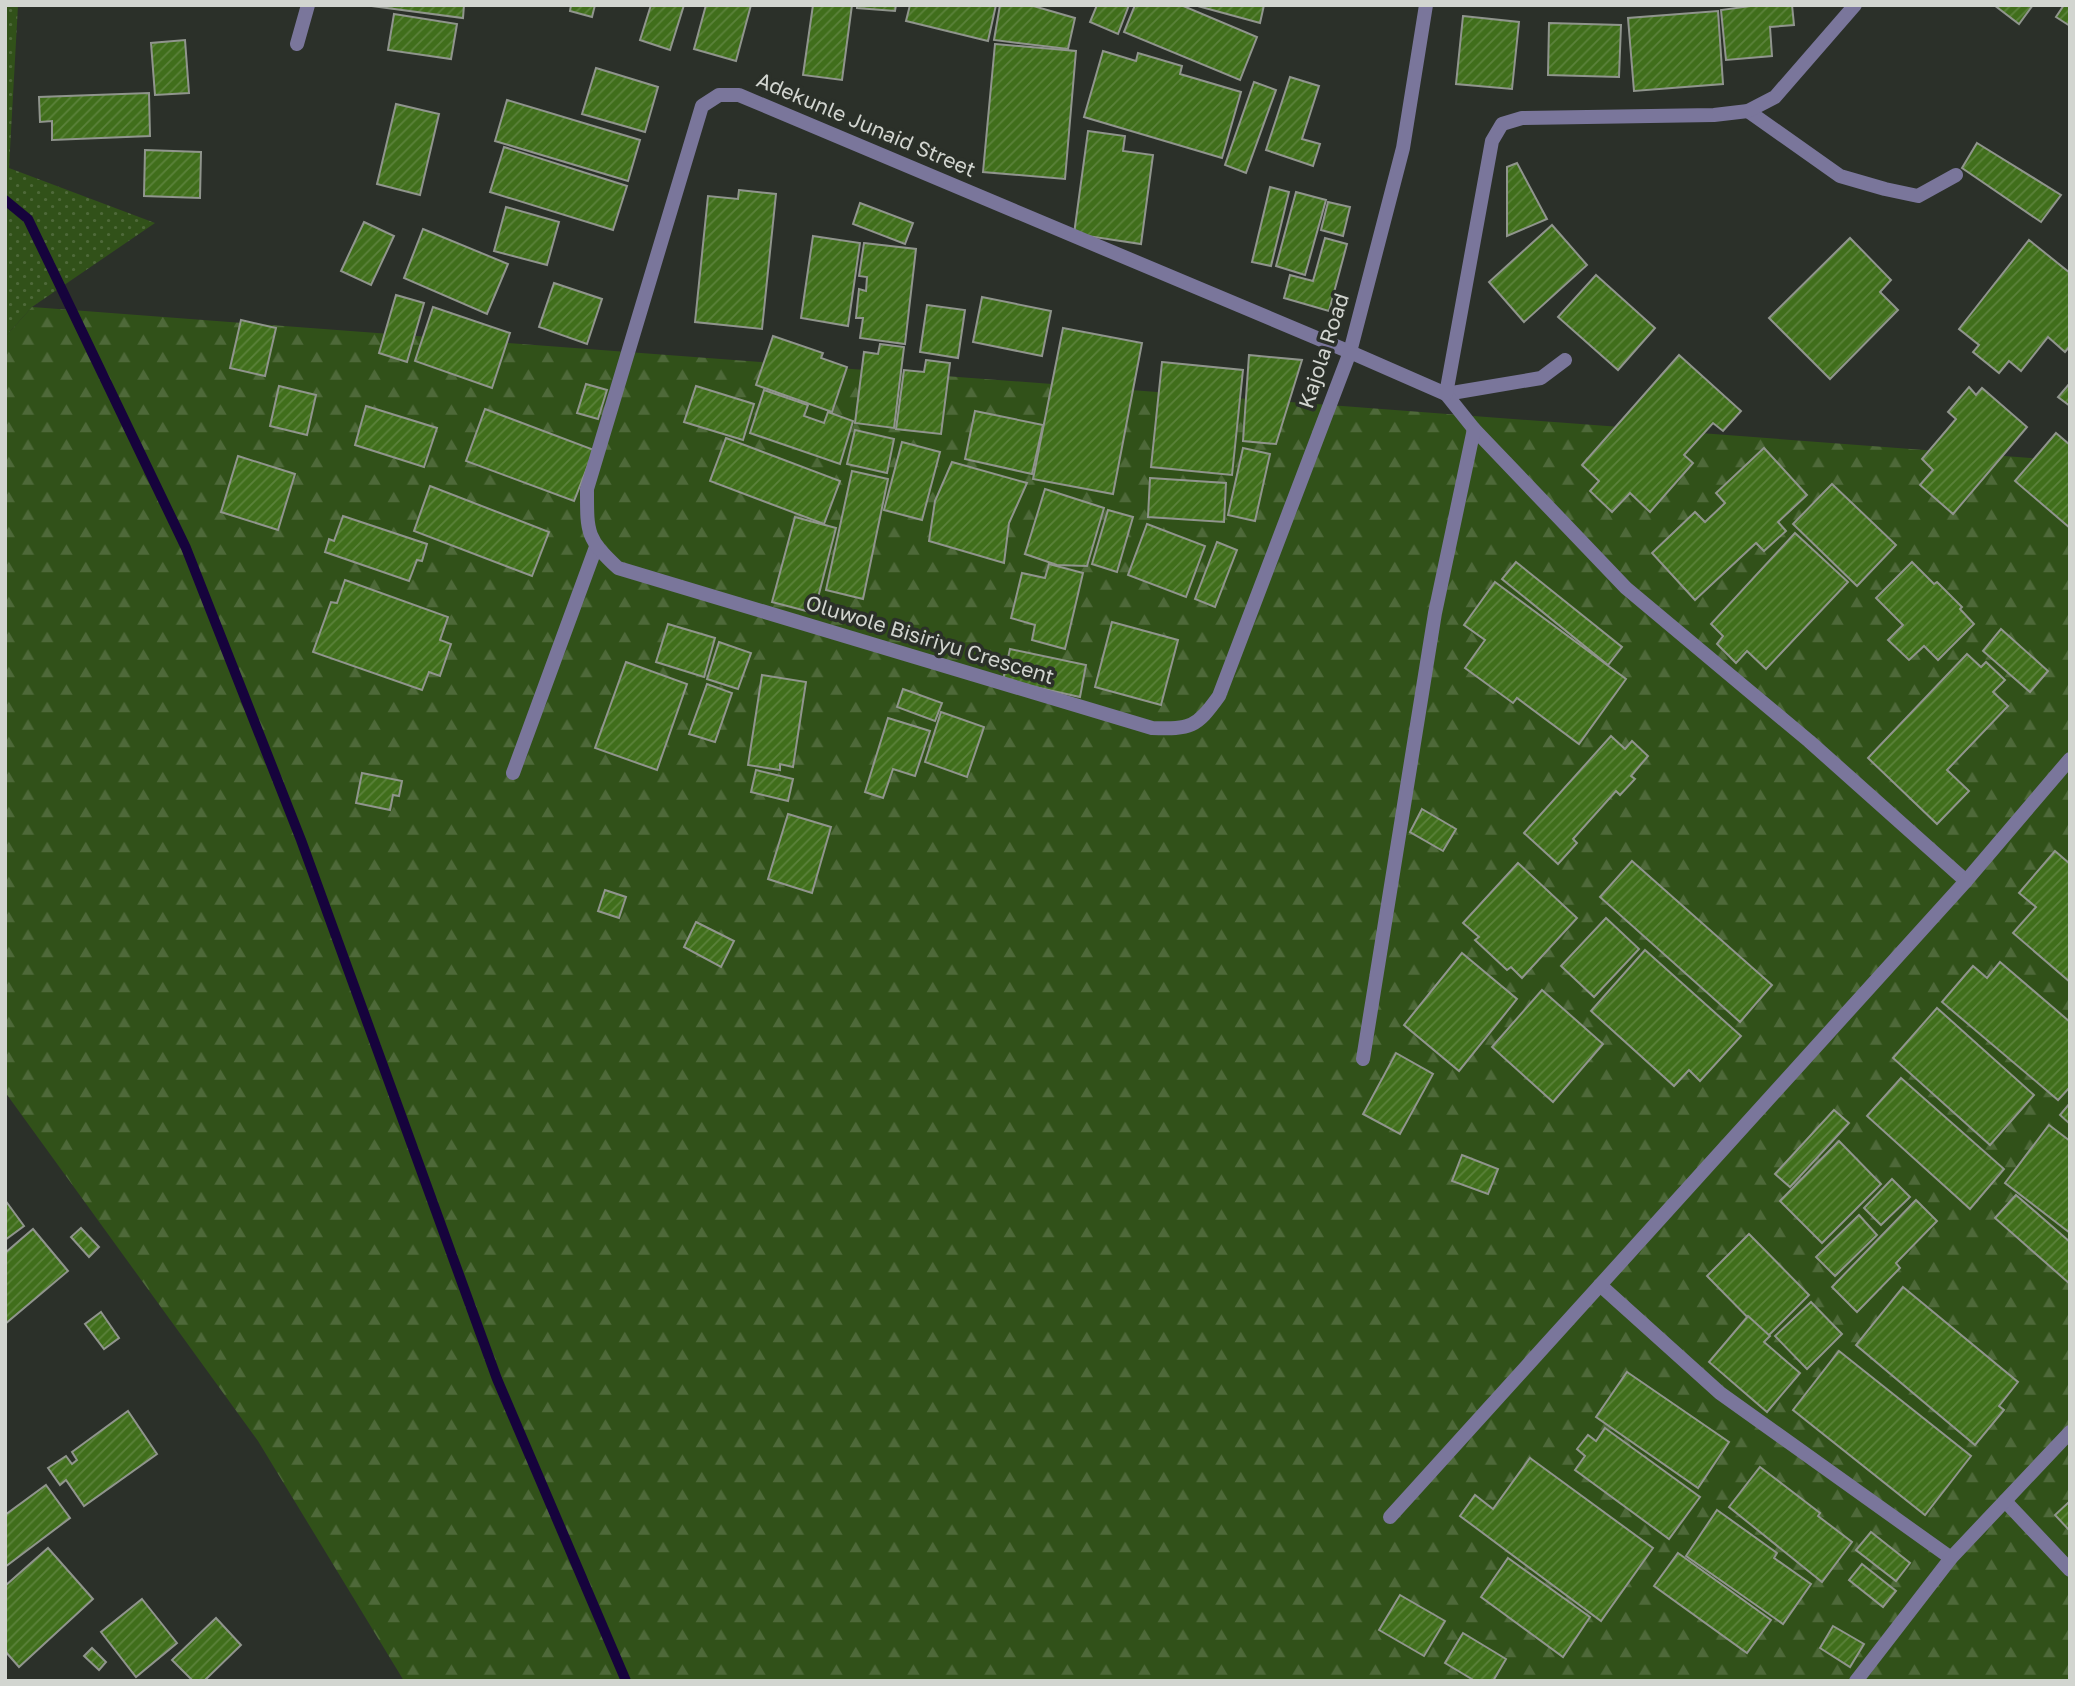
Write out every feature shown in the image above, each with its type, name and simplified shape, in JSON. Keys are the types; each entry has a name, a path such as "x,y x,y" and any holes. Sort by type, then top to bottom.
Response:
{"street":[{"path":"297,44 308,5"},
{"name":"Kajola Road","path":"1219,696 1350,352 1402,148 1426,5"},
{"path":"1855,5 1775,97 1748,111 1714,115 1522,118 1502,124 1492,141 1446,394 1474,429 1626,588 1809,741 1966,881"},
{"name":"Adekunle Junaid Street","path":"596,547 587,525 587,489 702,106 719,94 739,95 758,102 1446,394"},
{"path":"1748,111 1840,176 1885,189 1919,195 1956,175"},
{"path":"1446,394 1541,378 1564,360"},
{"path":"1363,1059 1435,613 1474,429"},
{"path":"513,773 596,547"},
{"name":"Oluwole Bisiriyu Crescent","path":"596,547 618,568 1152,728 1182,729 1203,719 1219,696"},
{"path":"1390,1517 1966,881 2070,759"},
{"path":"1600,1285 1720,1393 1951,1558"},
{"path":"1856,1681 1951,1558 2070,1432"},
{"path":"2005,1501 2070,1570"}],"green space":[{"path":"5,5 18,5 9,168 155,223 32,307 5,337"},
{"path":"32,307 2070,461 2070,1681 404,1681 258,1441 5,1092 5,337"}],"building":[{"path":"364,5 464,5 463,18"},
{"path":"571,5 595,5 592,17 570,11"},
{"path":"651,5 684,5 670,50 640,40"},
{"path":"706,5 751,5 736,61 694,49"},
{"path":"813,5 852,5 842,80 803,75"},
{"path":"857,5 896,5 895,11 857,8"},
{"path":"910,5 996,5 988,41 906,21"},
{"path":"1000,5 1030,5 1075,18 1068,49 994,40"},
{"path":"1097,5 1129,5 1118,34 1090,22"},
{"path":"1135,5 1181,5 1257,37 1240,80 1124,32"},
{"path":"1194,5 1264,5 1260,23"},
{"path":"1758,5 1792,5 1794,25 1770,27 1772,56 1726,60 1721,10"},
{"path":"1994,5 2033,5 2019,24"},
{"path":"2064,5 2070,5 2070,26 2056,17"},
{"path":"1718,11 1723,84 1634,91 1628,18"},
{"path":"394,14 457,24 451,59 388,50"},
{"path":"1463,16 1519,22 1512,89 1456,84"},
{"path":"1549,23 1621,25 1619,77 1548,75"},
{"path":"185,40 189,93 155,95 151,43"},
{"path":"995,44 1076,51 1065,179 983,172"},
{"path":"1103,51 1136,61 1138,53 1182,66 1180,74 1241,92 1222,158 1084,117"},
{"path":"596,68 658,87 645,132 582,114"},
{"path":"1290,77 1319,86 1302,139 1320,144 1313,166 1266,150"},
{"path":"1254,82 1276,90 1246,173 1225,165"},
{"path":"149,93 150,136 52,140 52,121 40,122 39,97"},
{"path":"507,100 640,140 628,181 495,141"},
{"path":"396,104 439,114 420,195 377,184"},
{"path":"1088,131 1125,136 1123,151 1153,155 1141,244 1074,234"},
{"path":"1977,143 2061,195 2041,222 1962,168"},
{"path":"504,147 627,186 613,230 490,192"},
{"path":"145,150 201,152 200,198 144,196"},
{"path":"1517,163 1547,219 1507,236 1507,167"},
{"path":"1270,187 1289,192 1271,266 1252,262"},
{"path":"739,190 776,194 762,329 695,322 708,196 738,199"},
{"path":"1296,192 1326,200 1305,275 1276,266"},
{"path":"1328,202 1350,207 1343,236 1321,230"},
{"path":"860,203 913,223 905,244 853,224"},
{"path":"506,207 559,222 547,265 494,251"},
{"path":"364,222 394,236 371,285 341,271"},
{"path":"1552,225 1587,265 1524,322 1489,282"},
{"path":"423,229 508,264 487,314 404,278"},
{"path":"813,236 860,243 848,326 801,318"},
{"path":"1325,238 1347,244 1329,311 1284,298 1290,275 1313,281"},
{"path":"1850,238 1891,280 1880,292 1898,310 1830,379 1769,318"},
{"path":"2029,240 2070,273 2070,346 2065,352 2048,337 2021,371 2009,361 1999,373 1973,352 1979,345 1959,329"},
{"path":"864,243 916,249 905,344 860,338 863,318 856,318 859,289 866,291 867,277 859,276"},
{"path":"1596,275 1655,328 1618,370 1558,317"},
{"path":"554,283 602,299 587,344 539,327"},
{"path":"396,295 424,303 407,362 379,353"},
{"path":"982,297 1051,311 1042,356 973,342"},
{"path":"927,305 965,310 958,358 920,352"},
{"path":"433,307 510,333 492,388 415,361"},
{"path":"241,320 276,328 265,376 230,368"},
{"path":"1063,328 1142,343 1113,494 1033,479"},
{"path":"773,336 823,353 821,358 847,367 832,412 756,385"},
{"path":"880,344 904,347 894,428 855,423 864,352 878,354"},
{"path":"1249,355 1302,360 1276,444 1243,441"},
{"path":"1679,355 1741,411 1723,431 1713,423 1684,455 1693,463 1650,512 1630,493 1612,512 1590,491 1599,481 1582,465"},
{"path":"926,360 950,363 941,434 896,429 904,370 924,372"},
{"path":"1162,362 1243,370 1232,475 1151,467"},
{"path":"2070,383 2070,406 2058,397"},
{"path":"586,384 607,390 598,419 577,413"},
{"path":"279,386 316,395 307,435 270,426"},
{"path":"696,386 754,404 743,440 684,422"},
{"path":"1969,387 1976,395 1982,388 2027,427 1953,514 1920,485 1933,470 1922,459 1956,419 1948,412"},
{"path":"764,390 808,405 804,416 824,423 828,412 853,421 840,464 750,433"},
{"path":"366,406 437,428 424,467 355,445"},
{"path":"485,409 594,450 574,501 466,461"},
{"path":"975,411 1043,425 1032,474 965,459"},
{"path":"855,430 894,439 887,473 847,464"},
{"path":"2056,433 2070,445 2070,528 2015,481"},
{"path":"726,438 840,481 824,524 710,481"},
{"path":"902,442 940,452 922,520 884,510"},
{"path":"1243,448 1270,454 1255,521 1228,515"},
{"path":"1764,448 1807,495 1778,522 1786,531 1764,551 1756,543 1695,600 1652,553 1695,512 1705,522 1725,503 1716,493"},
{"path":"238,456 295,474 278,530 221,512"},
{"path":"952,462 1027,483 1009,523 1004,563 929,541 935,501"},
{"path":"852,471 888,479 863,599 826,590"},
{"path":"1150,478 1226,483 1224,522 1148,517"},
{"path":"1832,484 1896,545 1857,586 1793,524"},
{"path":"430,486 549,532 532,576 414,531"},
{"path":"1045,489 1104,508 1087,566 1057,565 1025,554"},
{"path":"1108,510 1133,517 1117,572 1092,564"},
{"path":"343,516 427,544 422,561 417,560 409,581 325,552 329,539 334,541"},
{"path":"795,517 836,528 814,613 772,602"},
{"path":"1147,524 1205,546 1186,597 1128,575"},
{"path":"1795,533 1848,582 1766,669 1747,651 1736,663 1717,644 1723,636 1711,624"},
{"path":"1217,542 1237,550 1215,607 1195,599"},
{"path":"1516,562 1622,647 1608,665 1502,579"},
{"path":"1912,562 1962,607 1960,609 1974,624 1938,660 1924,646 1909,660 1888,640 1903,625 1876,598"},
{"path":"1049,564 1083,573 1065,649 1032,640 1035,625 1011,618 1022,573 1045,578"},
{"path":"345,580 448,617 440,640 451,644 440,676 429,672 422,690 313,652 331,602 337,603"},
{"path":"1495,582 1626,679 1579,744 1517,698 1513,703 1465,668 1485,640 1464,625"},
{"path":"1112,622 1178,640 1161,705 1095,687"},
{"path":"668,624 715,638 704,677 656,662"},
{"path":"2001,629 2048,671 2030,692 1983,651"},
{"path":"719,642 751,653 738,689 707,679"},
{"path":"1010,649 1086,665 1080,697 1003,680"},
{"path":"1967,654 1981,667 1986,662 2005,680 1993,692 2008,706 1947,770 1969,791 1937,824 1868,758"},
{"path":"626,662 687,684 657,770 595,748"},
{"path":"762,675 806,682 793,767 780,764 780,770 748,765"},
{"path":"707,684 732,693 715,742 689,734"},
{"path":"903,689 942,703 935,721 897,707"},
{"path":"941,712 984,727 967,777 925,762"},
{"path":"888,718 930,731 915,776 893,769 883,798 865,792"},
{"path":"1611,736 1625,749 1632,741 1648,756 1631,776 1635,779 1620,795 1616,791 1573,839 1577,843 1558,864 1524,833"},
{"path":"756,770 793,779 788,801 751,792"},
{"path":"362,773 402,781 399,796 393,795 390,810 356,803"},
{"path":"1422,809 1456,829 1443,851 1410,832"},
{"path":"788,814 831,827 812,893 768,879"},
{"path":"2055,851 2070,864 2070,982 2013,933 2036,907 2019,893"},
{"path":"1632,861 1772,985 1740,1022 1600,897"},
{"path":"1518,863 1577,918 1522,978 1511,967 1507,970 1475,940 1479,937 1463,923"},
{"path":"605,890 626,897 619,918 598,911"},
{"path":"1606,918 1639,949 1594,997 1561,966"},
{"path":"696,922 734,941 721,967 684,947"},
{"path":"1645,950 1741,1036 1700,1081 1689,1070 1674,1086 1591,1011"},
{"path":"1462,953 1517,999 1459,1071 1404,1025"},
{"path":"2000,962 2070,1022 2070,1087 2058,1100 1942,1002 1973,966 1987,978"},
{"path":"1542,990 1603,1044 1553,1102 1492,1047"},
{"path":"1937,1008 2034,1095 1990,1145 1893,1058"},
{"path":"1396,1053 1433,1074 1400,1134 1363,1114"},
{"path":"1901,1078 2004,1169 1970,1209 1867,1116"},
{"path":"2070,1103 2070,1124 2060,1115"},
{"path":"1834,1110 1849,1123 1790,1187 1775,1174"},
{"path":"2049,1125 2070,1141 2070,1233 2005,1183"},
{"path":"1839,1141 1881,1184 1822,1243 1780,1201"},
{"path":"1462,1155 1498,1169 1488,1194 1452,1181"},
{"path":"1892,1179 1910,1197 1881,1225 1864,1208"},
{"path":"2016,1195 2070,1242 2070,1284 1995,1218"},
{"path":"5,1200 24,1226 5,1240"},
{"path":"1916,1200 1937,1221 1896,1263 1900,1268 1857,1312 1832,1287"},
{"path":"1859,1215 1877,1235 1835,1276 1816,1257"},
{"path":"81,1228 99,1247 89,1257 71,1237"},
{"path":"33,1229 68,1271 5,1324 5,1253"},
{"path":"1749,1234 1809,1295 1767,1337 1707,1276"},
{"path":"1903,1287 2018,1382 1999,1406 2004,1410 1975,1445 1856,1345"},
{"path":"1811,1302 1842,1334 1807,1369 1775,1336"},
{"path":"101,1312 119,1338 104,1349 85,1324"},
{"path":"1748,1316 1770,1336 1764,1342 1800,1373 1767,1412 1709,1362"},
{"path":"1839,1351 1971,1456 1925,1515 1793,1410"},
{"path":"1627,1372 1729,1442 1698,1488 1596,1417"},
{"path":"128,1411 157,1454 84,1506 66,1480 60,1485 48,1468 66,1456 72,1464 77,1460 72,1452"},
{"path":"1605,1428 1700,1497 1669,1539 1575,1470 1585,1456 1577,1449 1588,1435 1596,1441"},
{"path":"1530,1458 1653,1548 1601,1621 1460,1516 1475,1495 1493,1509"},
{"path":"1760,1467 1820,1513 1818,1516 1852,1542 1822,1582 1729,1507"},
{"path":"46,1485 70,1518 5,1567 5,1515"},
{"path":"2070,1501 2070,1531 2055,1515"},
{"path":"1717,1510 1777,1553 1774,1558 1811,1584 1783,1624 1686,1556"},
{"path":"1871,1532 1910,1563 1896,1581 1856,1550"},
{"path":"48,1548 93,1599 19,1667 5,1651 5,1586"},
{"path":"1678,1553 1771,1620 1747,1653 1654,1586"},
{"path":"1508,1558 1590,1617 1563,1657 1481,1597"},
{"path":"1862,1564 1896,1591 1883,1607 1849,1580"},
{"path":"1400,1595 1445,1621 1424,1656 1379,1630"},
{"path":"142,1599 177,1643 136,1677 101,1632"},
{"path":"216,1618 241,1645 204,1681 193,1681 172,1660"},
{"path":"1833,1626 1864,1644 1850,1667 1820,1648"},
{"path":"1463,1633 1506,1659 1493,1681 1475,1681 1445,1663"},
{"path":"92,1648 106,1662 99,1670 84,1656"}],"waterway":[{"path":"5,200 28,219 186,548 301,840 497,1379 626,1681"}]}
